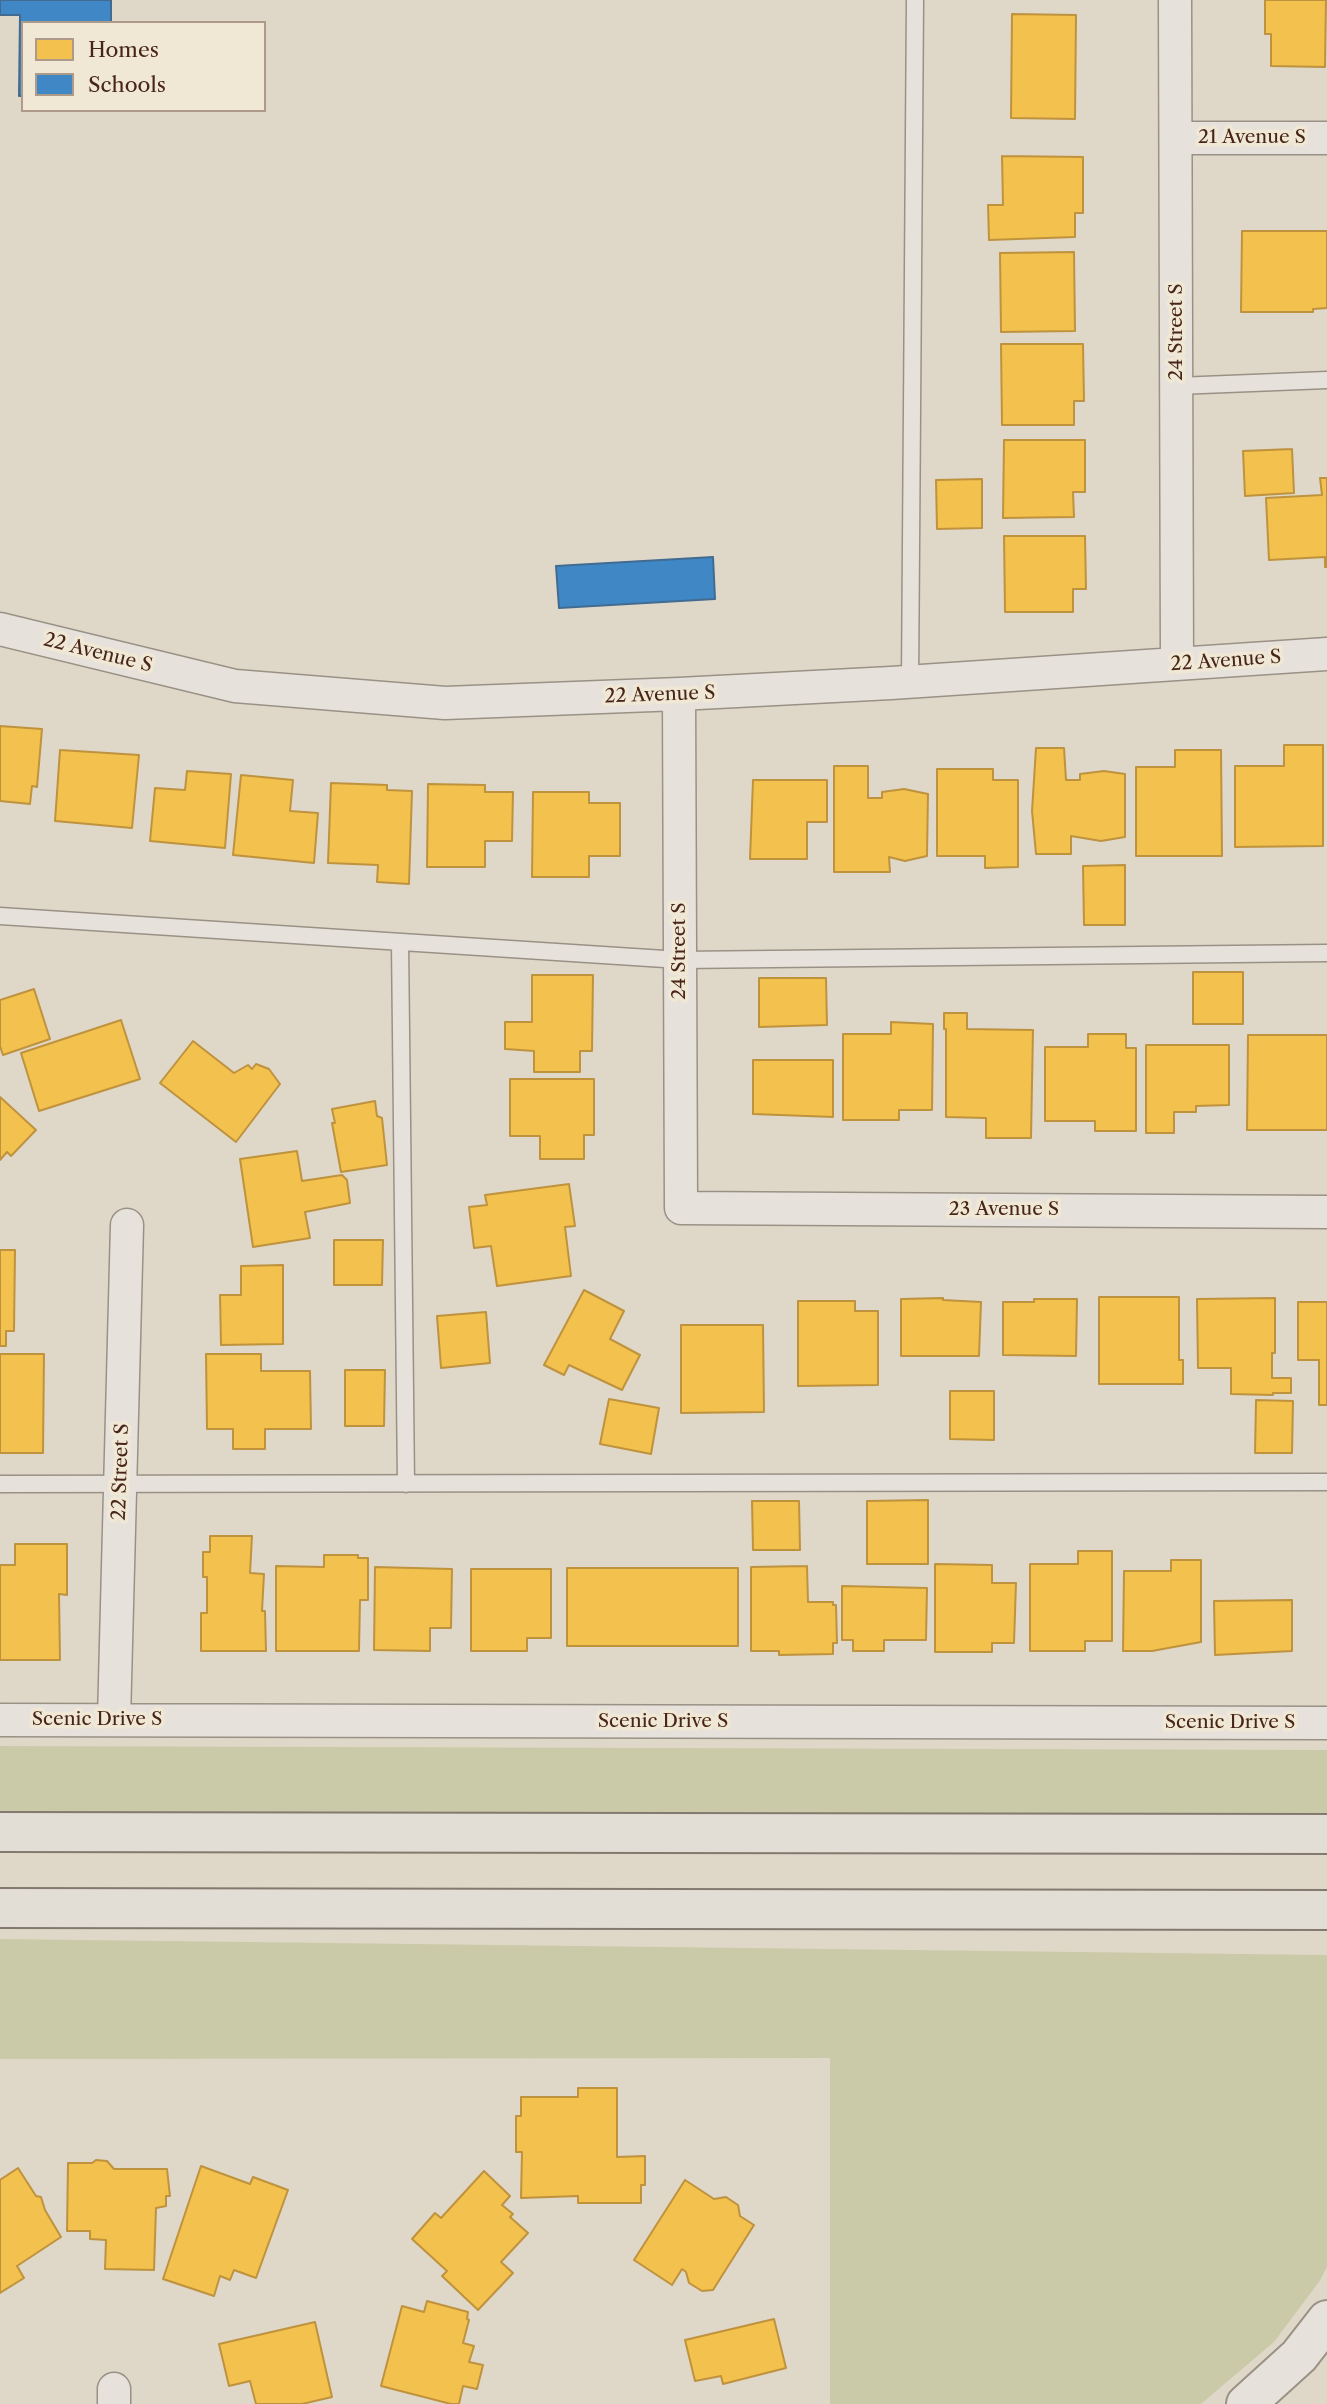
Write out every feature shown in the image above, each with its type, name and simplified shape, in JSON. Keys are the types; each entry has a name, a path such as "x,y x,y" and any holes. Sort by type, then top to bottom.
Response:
{"main road":[{"path":"0,1832 1327,1834"},
{"path":"0,1908 1327,1910"}],"street":[{"name":"24 Street S","path":"1175,0 1177,664"},
{"name":"21 Avenue S","path":"1176,138 1327,138"},
{"name":"22 Avenue S","path":"0,629 235,686 445,703 910,682 1327,654"},
{"name":"24 Street S","path":"679,694 681,1208"},
{"name":"23 Avenue S","path":"681,1208 1327,1212"},
{"name":"22 Street S","path":"114,1719 127,1225"},
{"name":"Scenic Drive S","path":"0,1720 1327,1723"},
{"path":"1246,2404 1299,2356 1327,2320"}],"lane":[{"path":"910,682 915,0"},
{"path":"1177,386 1327,380"},
{"path":"0,916 680,960 1327,953"},
{"path":"400,942 406,1484"},
{"path":"0,1484 1327,1482"}],"green space":[{"path":"0,1746 1327,1750 1327,1817 0,1812"},
{"path":"0,1939 1327,1955 1327,2267 1319,2282 1274,2342 1201,2404 830,2404 830,2058 0,2059"}],"building: Homes":[{"path":"1265,0 1326,0 1325,67 1271,66 1271,34 1265,34"},
{"path":"1012,14 1076,15 1075,119 1011,118"},
{"path":"1002,156 1083,157 1083,213 1075,213 1075,237 989,240 988,205 1003,205"},
{"path":"1242,231 1327,231 1327,308 1313,309 1313,312 1241,312"},
{"path":"1074,252 1075,331 1001,332 1000,253"},
{"path":"1001,344 1083,344 1084,401 1074,401 1074,425 1002,425"},
{"path":"1004,440 1085,440 1085,492 1073,492 1074,517 1003,518"},
{"path":"1292,449 1294,493 1245,496 1243,451"},
{"path":"1320,478 1327,478 1327,567 1325,557 1269,560 1266,498 1322,495"},
{"path":"982,479 982,528 937,529 936,480"},
{"path":"1004,536 1085,536 1086,589 1073,589 1073,612 1005,612"},
{"path":"0,726 42,729 37,787 32,786 30,804 0,801"},
{"path":"1284,745 1323,745 1323,846 1235,847 1235,766 1284,766"},
{"path":"1036,748 1064,748 1066,780 1080,780 1080,774 1104,771 1125,774 1125,837 1101,841 1071,836 1071,854 1036,854 1032,811"},
{"path":"60,750 139,755 132,828 55,821"},
{"path":"1175,750 1221,750 1222,856 1136,856 1136,767 1175,767"},
{"path":"834,766 868,766 868,798 882,798 882,792 904,789 928,794 927,856 905,861 889,857 890,872 834,872"},
{"path":"937,769 993,769 993,780 1018,780 1018,867 985,868 985,856 937,856"},
{"path":"187,771 231,774 225,848 150,841 155,788 185,790"},
{"path":"241,775 293,780 290,811 318,813 314,863 233,855"},
{"path":"753,780 827,780 827,822 807,822 807,859 750,859"},
{"path":"331,783 387,785 387,790 412,791 409,884 377,882 378,865 328,863"},
{"path":"428,784 485,785 485,792 513,792 512,841 485,841 485,867 427,867"},
{"path":"533,792 589,792 589,803 620,803 620,856 589,856 589,877 532,877"},
{"path":"1125,865 1125,925 1084,925 1083,866"},
{"path":"1193,972 1243,972 1243,1024 1193,1024"},
{"path":"532,975 593,975 592,1051 580,1051 580,1072 534,1072 534,1051 505,1049 505,1022 532,1022"},
{"path":"759,978 826,978 827,1025 759,1027"},
{"path":"34,989 50,1039 3,1055 0,1046 0,1000"},
{"path":"944,1013 967,1013 967,1029 1033,1030 1031,1138 986,1138 986,1118 946,1117"},
{"path":"121,1020 140,1079 39,1111 21,1053"},
{"path":"891,1022 933,1024 932,1110 899,1110 899,1120 843,1120 843,1034 891,1034"},
{"path":"1088,1034 1126,1034 1126,1048 1136,1048 1136,1131 1095,1131 1095,1121 1045,1121 1045,1047 1088,1047"},
{"path":"1248,1035 1327,1035 1327,1130 1247,1130"},
{"path":"193,1041 234,1073 248,1065 252,1069 256,1064 269,1069 280,1084 236,1142 160,1083"},
{"path":"1146,1045 1229,1045 1229,1105 1196,1106 1196,1112 1174,1112 1174,1133 1146,1133"},
{"path":"753,1060 833,1060 833,1117 753,1114"},
{"path":"510,1079 594,1079 594,1135 584,1135 584,1159 540,1159 540,1136 510,1136"},
{"path":"0,1097 36,1130 11,1156 7,1152 0,1160"},
{"path":"375,1101 377,1116 382,1118 387,1165 341,1172 332,1109"},
{"path":"297,1151 302,1181 342,1175 347,1180 350,1203 305,1212 310,1238 253,1247 240,1159"},
{"path":"569,1184 575,1226 565,1227 571,1276 497,1286 491,1246 474,1248 469,1207 487,1205 485,1195"},
{"path":"334,1240 383,1240 382,1285 334,1285"},
{"path":"0,1250 15,1250 14,1331 6,1331 6,1346 0,1346"},
{"path":"283,1265 283,1344 221,1345 220,1295 241,1295 241,1266"},
{"path":"584,1290 624,1311 610,1339 640,1355 622,1390 569,1365 564,1375 544,1365"},
{"path":"1099,1297 1179,1297 1179,1360 1183,1360 1183,1384 1099,1384"},
{"path":"943,1298 981,1302 979,1356 901,1356 901,1299"},
{"path":"1275,1298 1272,1378 1291,1378 1291,1393 1231,1394 1231,1368 1198,1368 1197,1299"},
{"path":"1034,1299 1077,1299 1076,1356 1003,1355 1003,1302 1034,1302"},
{"path":"798,1301 855,1301 855,1311 878,1311 878,1385 798,1386"},
{"path":"1298,1302 1327,1302 1327,1405 1319,1405 1319,1360 1298,1360"},
{"path":"486,1312 490,1363 441,1368 437,1316"},
{"path":"681,1325 763,1325 764,1412 681,1413"},
{"path":"0,1354 44,1354 43,1453 0,1453"},
{"path":"206,1354 261,1354 261,1371 310,1371 311,1429 265,1429 265,1449 233,1449 233,1429 207,1429"},
{"path":"345,1370 385,1370 384,1426 345,1426"},
{"path":"950,1391 994,1391 994,1440 950,1439"},
{"path":"609,1399 659,1408 651,1454 600,1444"},
{"path":"1256,1400 1293,1401 1292,1453 1255,1453"},
{"path":"928,1500 928,1564 867,1564 867,1501"},
{"path":"752,1501 799,1501 800,1550 753,1550"},
{"path":"210,1536 252,1536 250,1573 264,1574 262,1611 265,1611 266,1651 201,1651 201,1613 207,1613 207,1577 203,1577 203,1552 210,1552"},
{"path":"15,1544 67,1544 67,1595 59,1594 60,1660 0,1660 0,1565 15,1565"},
{"path":"1078,1551 1112,1551 1112,1641 1085,1641 1085,1651 1030,1651 1030,1564 1078,1564"},
{"path":"324,1555 358,1555 358,1558 368,1558 368,1600 360,1600 359,1651 276,1651 276,1566 324,1567"},
{"path":"1171,1560 1201,1560 1201,1642 1152,1651 1123,1651 1124,1571 1171,1571"},
{"path":"935,1564 992,1565 992,1583 1016,1583 1014,1643 992,1643 992,1652 935,1652"},
{"path":"807,1566 808,1602 833,1602 833,1605 836,1605 837,1643 833,1643 833,1654 779,1655 779,1651 751,1651 751,1567"},
{"path":"375,1567 452,1569 451,1628 430,1628 430,1651 374,1650"},
{"path":"567,1568 738,1568 738,1646 567,1646"},
{"path":"471,1569 551,1569 551,1638 527,1638 527,1651 471,1651"},
{"path":"842,1586 927,1588 926,1640 884,1640 884,1651 853,1651 853,1640 842,1640"},
{"path":"1292,1600 1292,1651 1215,1655 1214,1601"},
{"path":"578,2088 617,2088 617,2157 645,2156 645,2185 641,2185 641,2203 578,2203 578,2196 521,2198 522,2152 516,2152 516,2116 521,2116 521,2097 578,2097"},
{"path":"96,2160 107,2161 114,2169 167,2169 170,2196 166,2196 166,2206 156,2208 154,2270 105,2269 106,2240 90,2239 90,2231 67,2231 68,2163 92,2163"},
{"path":"201,2166 250,2184 253,2177 288,2190 256,2278 234,2270 230,2280 220,2276 214,2296 163,2279"},
{"path":"18,2168 36,2196 41,2197 45,2210 61,2237 17,2266 24,2278 0,2293 0,2180"},
{"path":"484,2171 510,2196 502,2205 513,2214 510,2217 528,2233 501,2262 513,2273 478,2310 442,2276 447,2271 412,2239 435,2213 441,2218"},
{"path":"685,2180 714,2199 726,2197 738,2205 740,2216 754,2225 713,2290 702,2291 689,2283 686,2272 682,2269 672,2285 634,2260"},
{"path":"427,2301 468,2312 469,2320 463,2343 474,2346 469,2362 483,2365 477,2389 463,2386 459,2404 381,2386 402,2306 424,2312"},
{"path":"774,2319 786,2368 723,2384 721,2376 695,2381 685,2340"},
{"path":"315,2322 332,2397 302,2404 256,2404 250,2381 229,2386 219,2344"}],"building: Schools":[{"path":"0,0 111,0 111,21 21,21 21,96 20,15 0,15"},
{"path":"713,557 715,599 559,608 556,566"}]}
